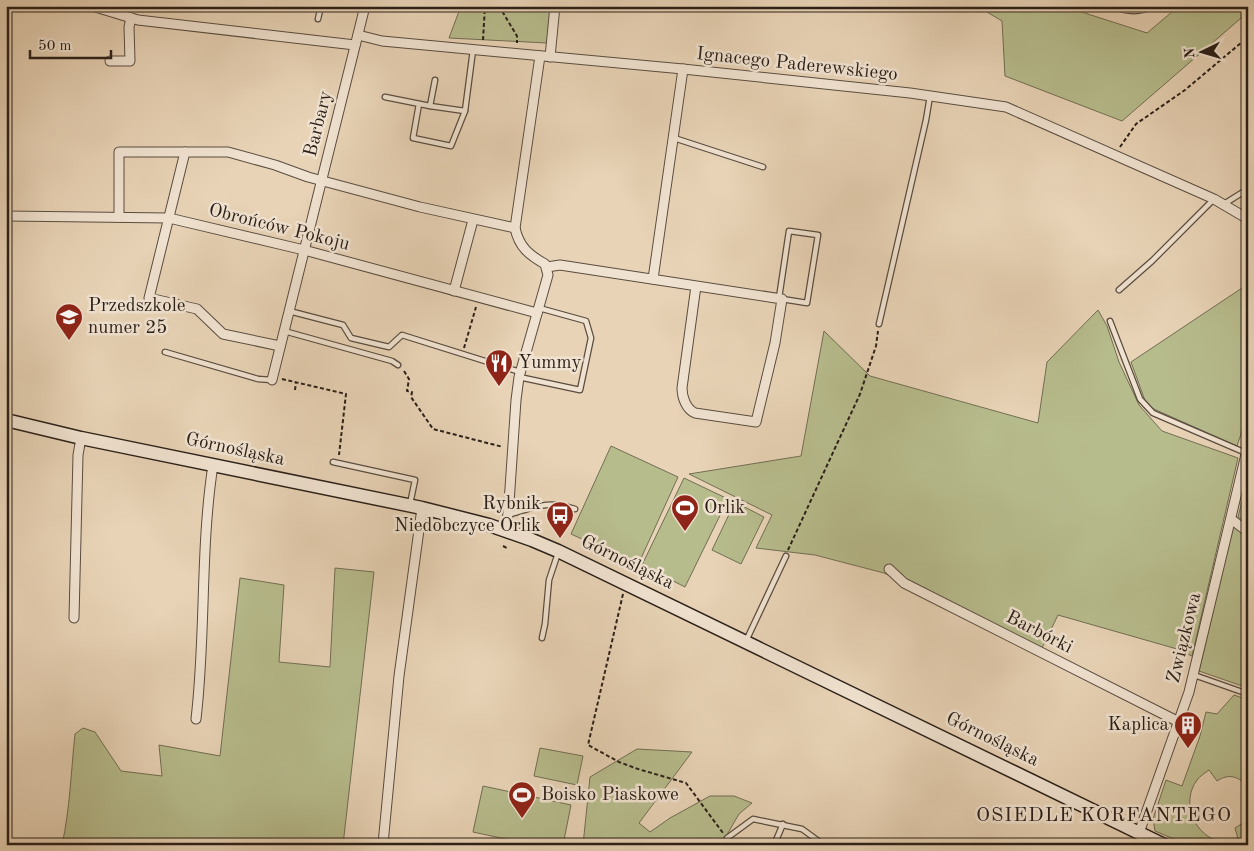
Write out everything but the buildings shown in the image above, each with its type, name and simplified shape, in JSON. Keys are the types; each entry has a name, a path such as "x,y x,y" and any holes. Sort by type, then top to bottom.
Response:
{"street":[{"path":"92,6 131,18 355,45"},
{"name":"Barbary","path":"272,378 365,6"},
{"path":"550,56 555,6"},
{"path":"110,62 130,61 131,18"},
{"name":"Ignacego Paderewskiego","path":"358,35 382,40 683,69 930,96 1006,107 1214,199 1248,219"},
{"path":"540,56 516,228 517,238 526,252 547,267 560,266 780,298 775,343 756,422 695,412 687,407 682,396 696,286"},
{"path":"653,279 683,69"},
{"path":"119,218 119,152 228,152 322,180 473,220 516,228"},
{"path":"185,152 149,298 197,309 223,334 280,346"},
{"name":"Obrońców Pokoju","path":"6,216 169,218 304,250 454,291 538,311"},
{"path":"454,291 473,220"},
{"path":"506,531 516,400 520,374 548,280 547,267"},
{"name":"Górnośląska","path":"6,420 81,438 416,506 506,531 558,551 745,641 1141,837 1164,845"},
{"path":"74,618 78,455 81,438"},
{"name":"Związkowa","path":"1141,837 1179,722 1192,675 1247,449"},
{"path":"196,719 201,680 206,521 213,465"},
{"path":"383,844 416,506"},
{"path":"1231,519 1248,532"},
{"name":"Barbórki","path":"889,569 904,583 1179,722"}],"lane":[{"path":"318,19 321,6"},
{"path":"1109,6 1128,12 1145,11 1153,6"},
{"path":"419,104 413,138 452,146 465,111 477,49"},
{"path":"430,106 435,80"},
{"path":"878,324 930,96"},
{"path":"385,97 465,111"},
{"path":"674,138 763,167"},
{"path":"1224,204 1247,189 1246,180 1248,176"},
{"path":"1119,290 1152,261 1214,199"},
{"path":"789,231 818,235 808,303 780,298 789,231"},
{"path":"289,311 343,325 351,338 389,347 402,335 520,374 580,390 591,338 586,321 538,311"},
{"path":"1110,321 1140,400 1153,413 1247,449"},
{"path":"284,331 392,361 398,365"},
{"path":"165,352 258,379 272,378"},
{"path":"336,462 415,480 416,506"},
{"path":"508,515 540,504 557,504 575,509"},
{"path":"542,638 549,580 558,551"},
{"path":"745,641 786,556"},
{"path":"1192,675 1248,694"},
{"path":"727,838 753,819 802,828 824,845"},
{"path":"774,845 783,824"},
{"path":"814,845 816,838"}],"path":[{"path":"477,49 485,6"},
{"path":"499,6 517,36"},
{"path":"1116,156 1122,142 1136,124 1185,90 1248,37"},
{"path":"463,354 479,297"},
{"path":"786,556 860,394 876,346 878,324"},
{"path":"398,365 409,379 407,391 412,392 411,396 433,429 512,450"},
{"path":"272,378 346,394 336,462"},
{"path":"295,390 296,382"},
{"path":"503,546 507,548"},
{"path":"626,584 622,594 588,745 619,762 686,783 727,838"}],"green space":[{"path":"461,6 552,6 547,43 449,38"},
{"path":"977,6 1063,6 1147,33 1179,6 1248,6 1248,12 1122,121 1005,76 1002,21"},
{"path":"1248,284 1248,413 1237,446 1147,406 1131,362"},
{"path":"1098,310 1107,326 1119,362 1139,405 1162,431 1238,458 1192,656 1177,649 1058,615 1042,648 884,573 815,555 756,548 772,515 689,474 801,456 824,331 870,376 1038,423 1047,362"},
{"path":"611,446 678,477 638,565 571,534"},
{"path":"1248,477 1248,523 1238,517"},
{"name":"Orlik","path":"684,478 728,499 685,587 642,565"},
{"name":"Orlik","path":"735,502 764,517 741,564 712,550"},
{"path":"1233,525 1248,536 1248,688 1199,671"},
{"path":"335,568 374,572 343,845 62,845 69,804 75,734 83,728 95,732 121,771 162,776 159,745 220,756 240,578 284,585 279,662 330,667"},
{"path":"1234,695 1248,700 1248,788 1234,777 1226,777 1217,781 1209,770 1198,779 1192,789 1190,808 1193,818 1204,833 1212,839 1222,842 1238,839 1235,828 1248,820 1248,845 1191,845 1155,831 1153,819 1166,780 1182,786 1200,736 1206,712 1217,714"},
{"path":"540,748 583,756 577,785 534,776"},
{"path":"637,749 692,752 639,823 650,832 670,818 710,796 734,796 752,803 739,814 721,845 583,845 590,777"},
{"name":"Boisko Piaskowe","path":"483,786 571,805 563,845 533,845 473,832"}],"place":[{"name":"Przedszkole numer 25","path":"69,341"},
{"name":"Yummy","path":"499,387"},
{"name":"Orlik","path":"685,532"},
{"name":"Rybnik Niedobczyce Orlik","path":"560,539"},
{"name":"Kaplica","path":"1188,749"},
{"name":"Boisko Piaskowe","path":"522,819"}],"district":[{"name":"OSIEDLE KORFANTEGO","path":"1104,816"}]}
